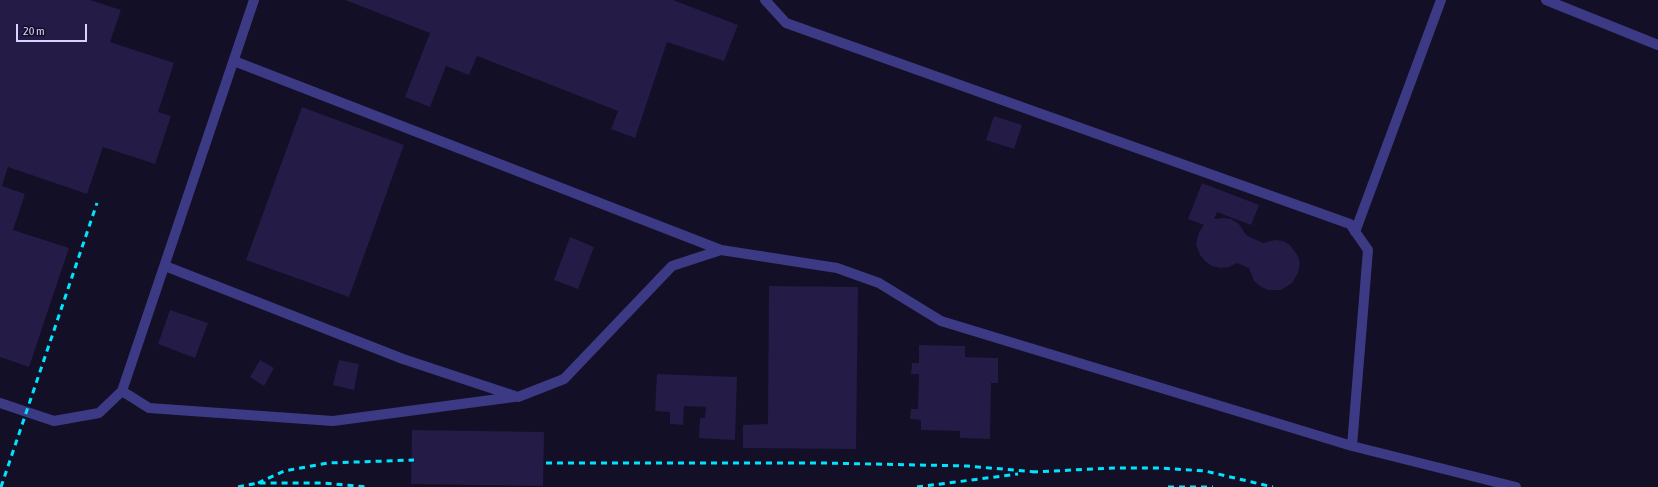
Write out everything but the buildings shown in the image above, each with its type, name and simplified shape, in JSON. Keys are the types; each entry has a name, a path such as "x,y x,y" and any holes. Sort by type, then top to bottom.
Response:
{"lane":[{"path":"0,403 54,421 99,413 122,392 254,0"},
{"path":"765,0 786,23 1350,224 1368,250 1352,446"},
{"path":"1355,232 1441,0"},
{"path":"1546,0 1658,45"},
{"path":"234,61 721,250 837,268 879,283 941,321 1352,446 1516,487"},
{"path":"122,392 149,408 333,421 518,397 564,379 672,266 721,250"},
{"path":"165,266 403,359 518,397"}],"railway":[{"path":"1,487 97,203"},
{"path":"258,483 284,471 328,463 414,460"},
{"path":"546,463 823,463 967,466 1037,472"},
{"path":"1032,472 1114,468 1160,468 1205,471 1273,487"},
{"path":"917,487 1018,474"},
{"path":"238,487 258,483 324,483 367,487"},
{"path":"1168,487 1213,487"}]}
